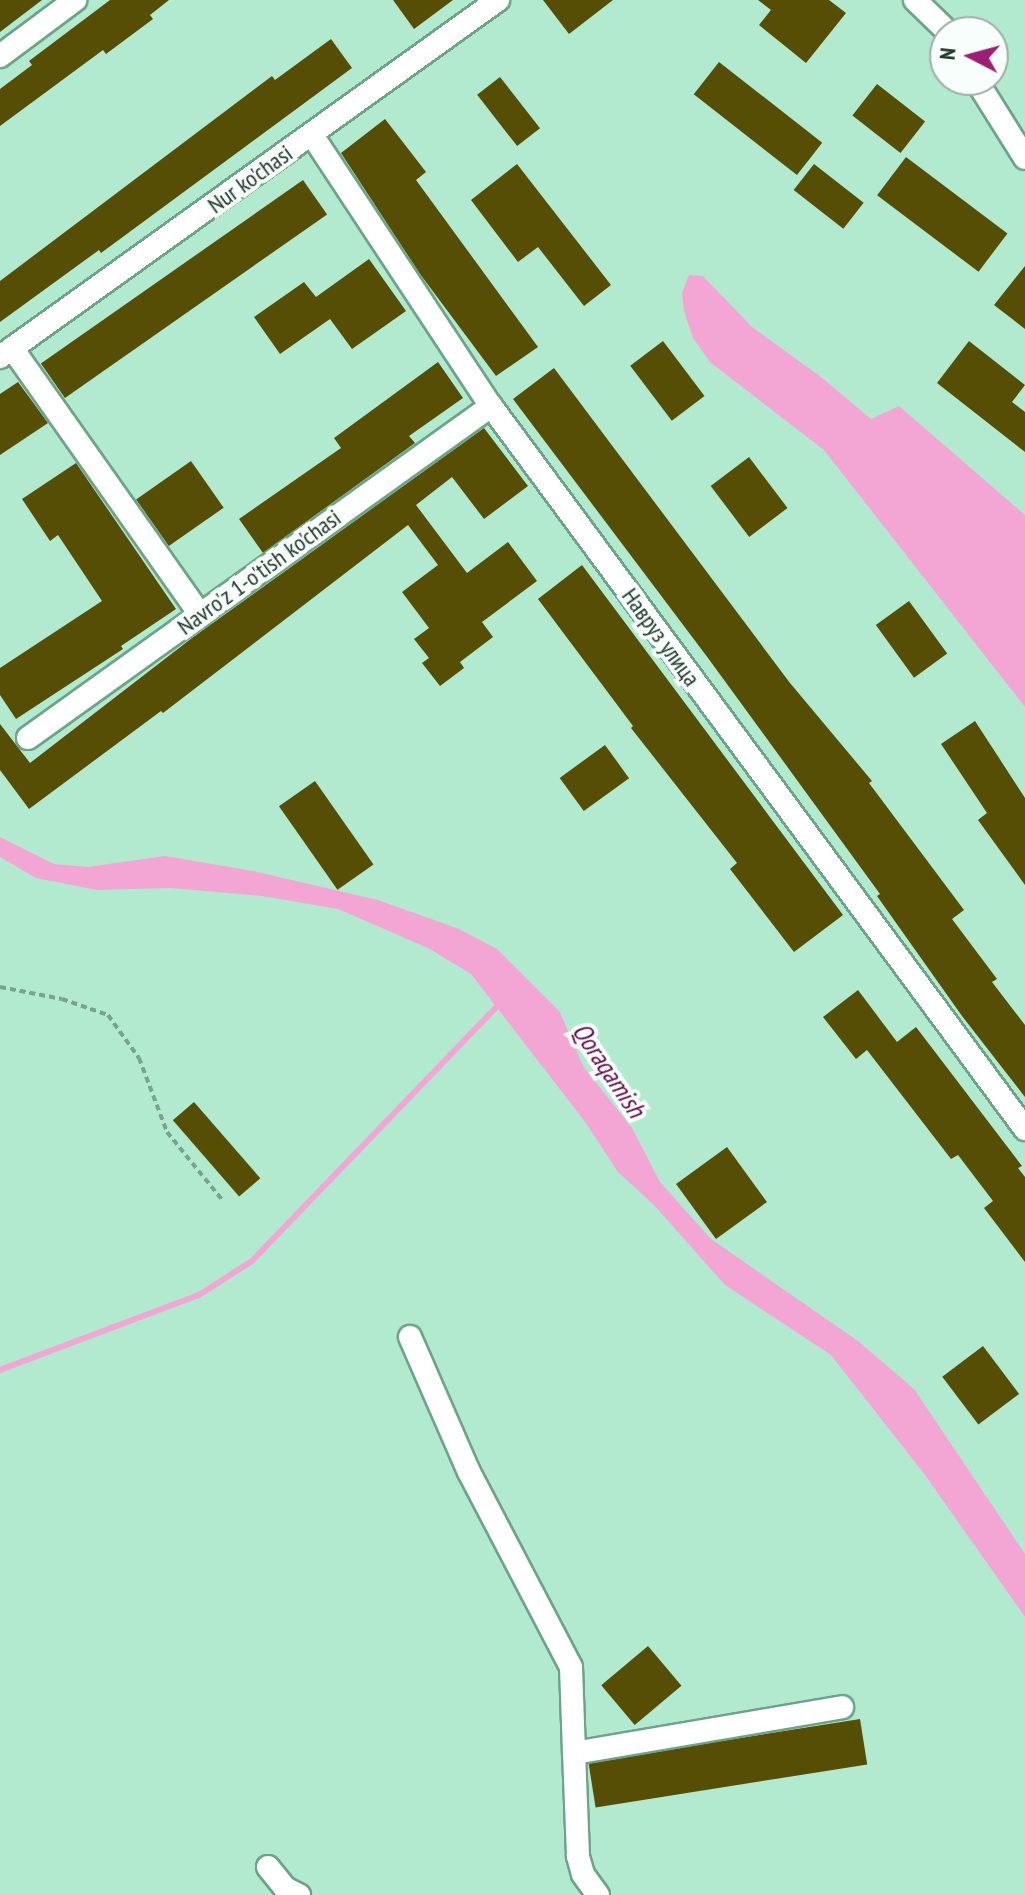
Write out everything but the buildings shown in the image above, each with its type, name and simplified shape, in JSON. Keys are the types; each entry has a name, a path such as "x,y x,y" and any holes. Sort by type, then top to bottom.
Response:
{"street":[{"path":"0,56 75,0"},
{"name":"Nur ko'chasi","path":"6,353 498,0"},
{"path":"915,0 932,16"},
{"path":"986,96 1025,158"},
{"name":"Навруз улица","path":"312,135 491,406 1025,1129"},
{"path":"6,353 200,615"},
{"name":"Navro'z 1-o'tish ko'chasi","path":"28,738 491,406"},
{"path":"410,1337 469,1472 571,1667 578,1856 583,1874 598,1895"},
{"path":"574,1753 842,1707"},
{"path":"268,1867 285,1888 299,1895"}],"path":[{"path":"0,987 62,999 108,1015 139,1058 167,1132 223,1201"}],"shaded area":[{"path":"689,275 703,276 752,327 821,377 871,419 899,406 1025,515 1025,707 824,450 710,362 693,338 684,311 682,293"},
{"path":"0,837 54,864 88,867 165,856 253,871 378,900 459,929 497,949 560,1012 583,1066 632,1128 660,1182 711,1239 858,1341 914,1389 1025,1554 1025,1617 925,1475 831,1355 725,1285 653,1204 618,1172 586,1123 471,974 428,948 338,909 262,896 171,888 97,890 36,878 0,857"}],"waterway":[{"path":"0,1370 199,1295 252,1261 501,1002"}],"water label":[{"name":"Qoraqamish","path":"609,1070"}]}
